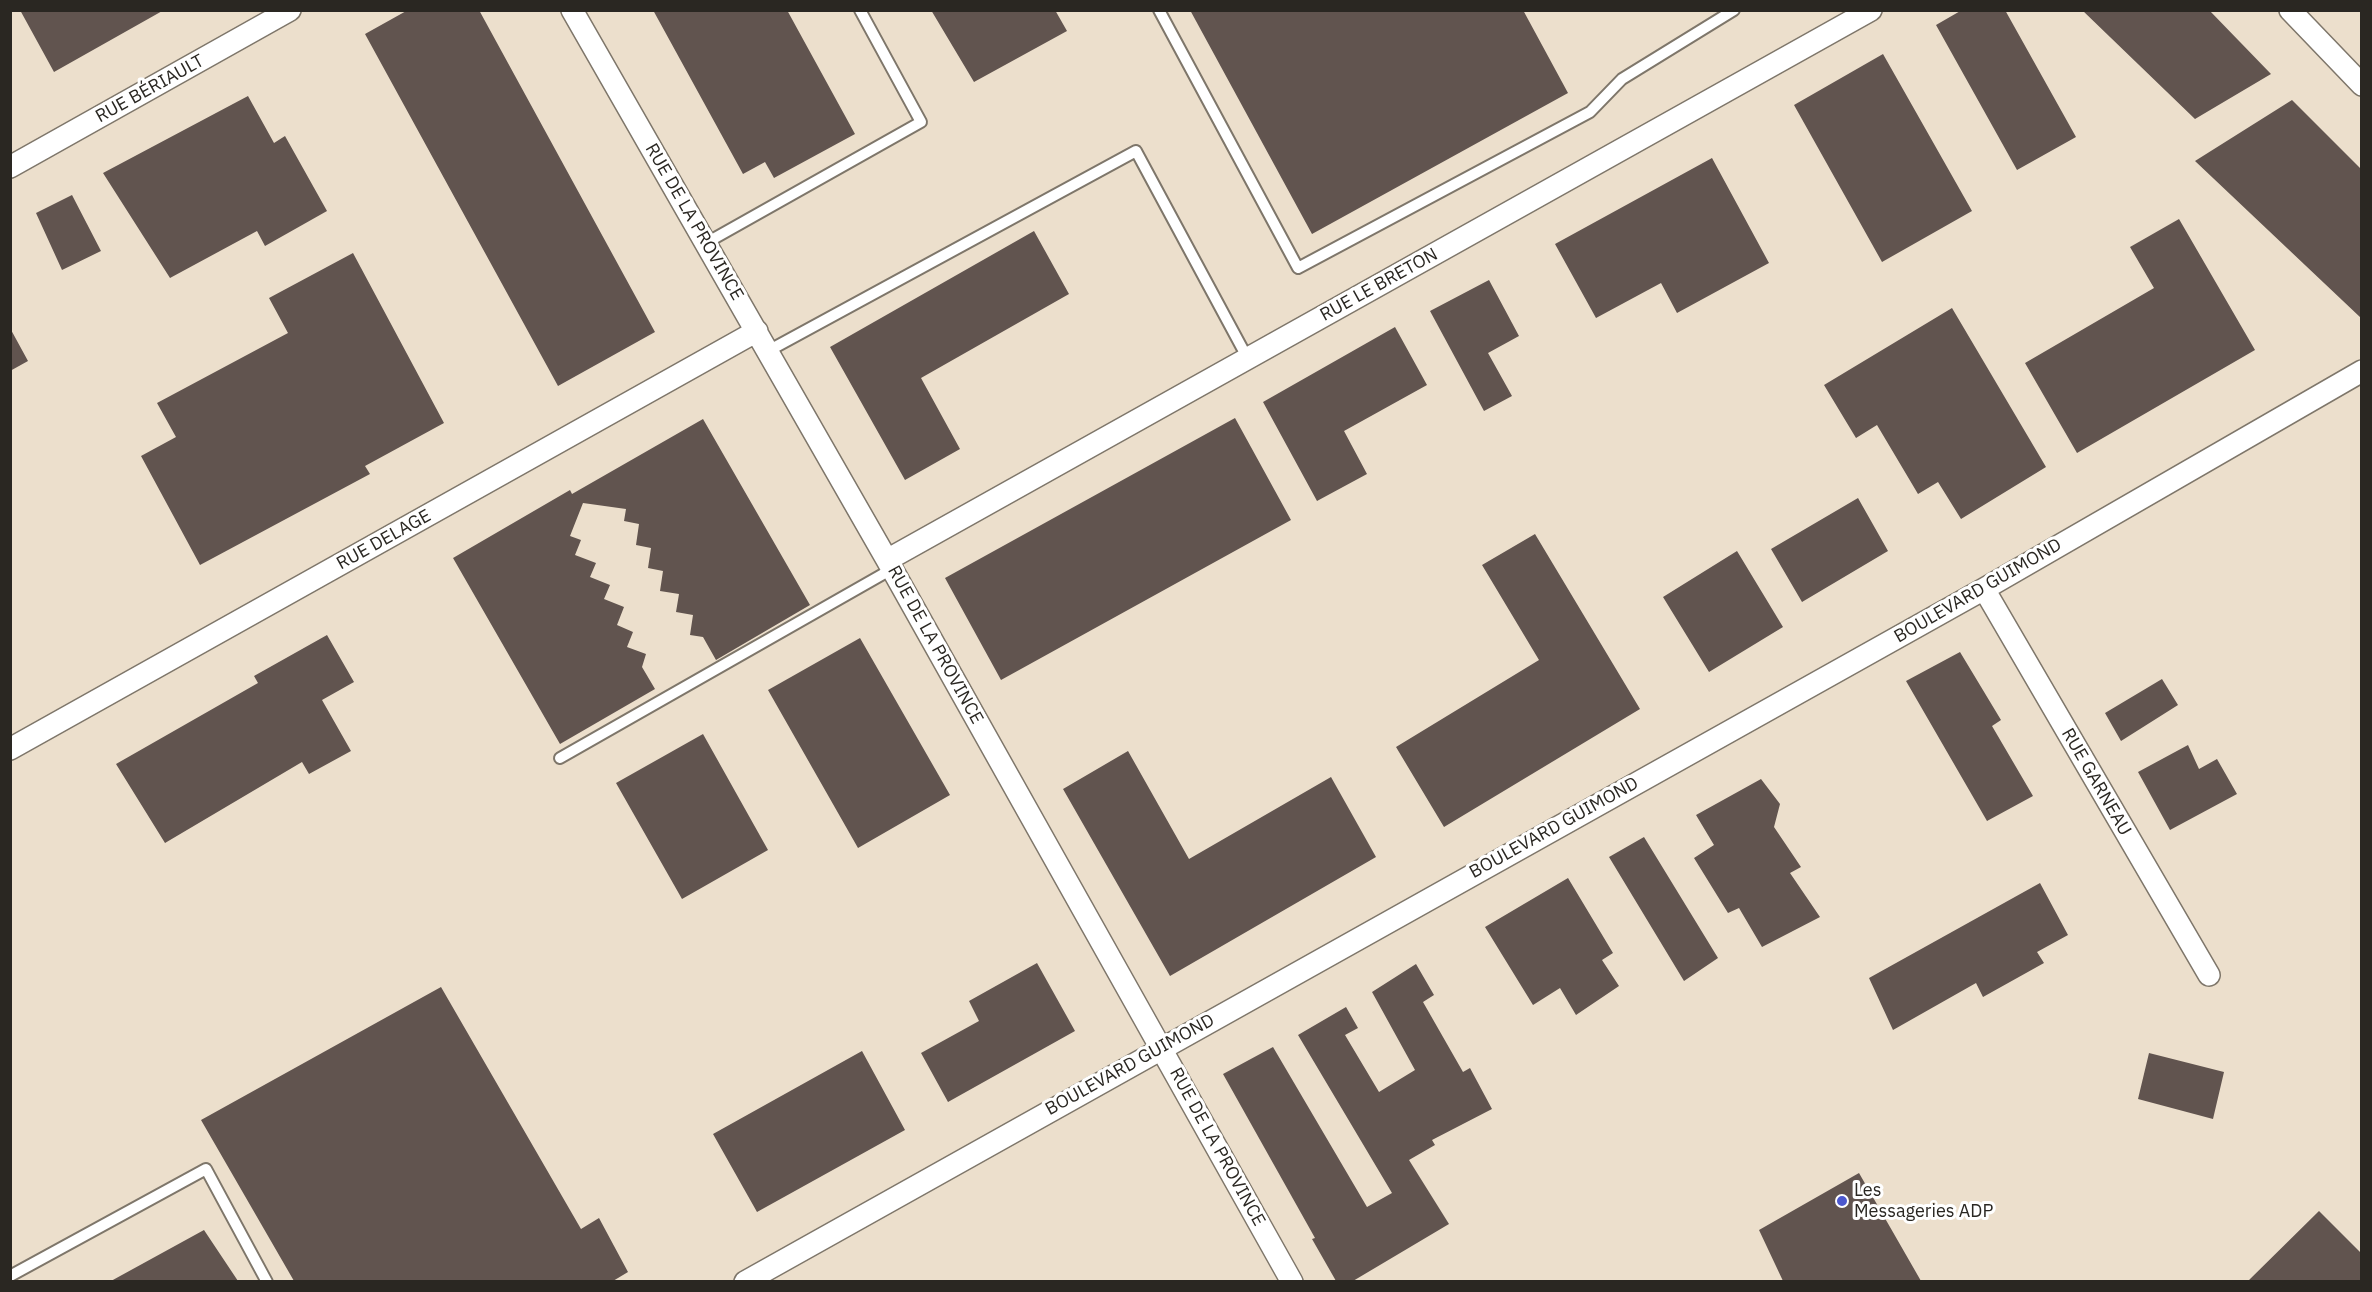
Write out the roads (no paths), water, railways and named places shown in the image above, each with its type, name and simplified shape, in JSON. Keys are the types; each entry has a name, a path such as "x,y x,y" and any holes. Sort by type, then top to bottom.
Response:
{"street":[{"name":"RUE BÉRIAULT","path":"10,166 290,10"},
{"name":"RUE DE LA PROVINCE","path":"572,10 890,565 1292,1281"},
{"name":"RUE LE BRETON","path":"890,565 1248,359 1871,10"},
{"path":"2290,10 2361,85"},
{"name":"RUE DELAGE","path":"10,749 757,331"},
{"name":"BOULEVARD GUIMOND","path":"745,1281 1984,589 2361,371"},
{"name":"RUE GARNEAU","path":"1984,589 2209,975"}],"lane":[{"path":"706,243 921,122 860,10"},
{"path":"1160,10 1298,268 1590,112 1622,79 1734,10"},
{"path":"768,351 1136,151 1248,359"},
{"path":"560,758 890,565"},
{"path":"10,1276 206,1169 267,1281"}],"place":[{"name":"Les Messageries ADP","path":"1842,1201"}]}
